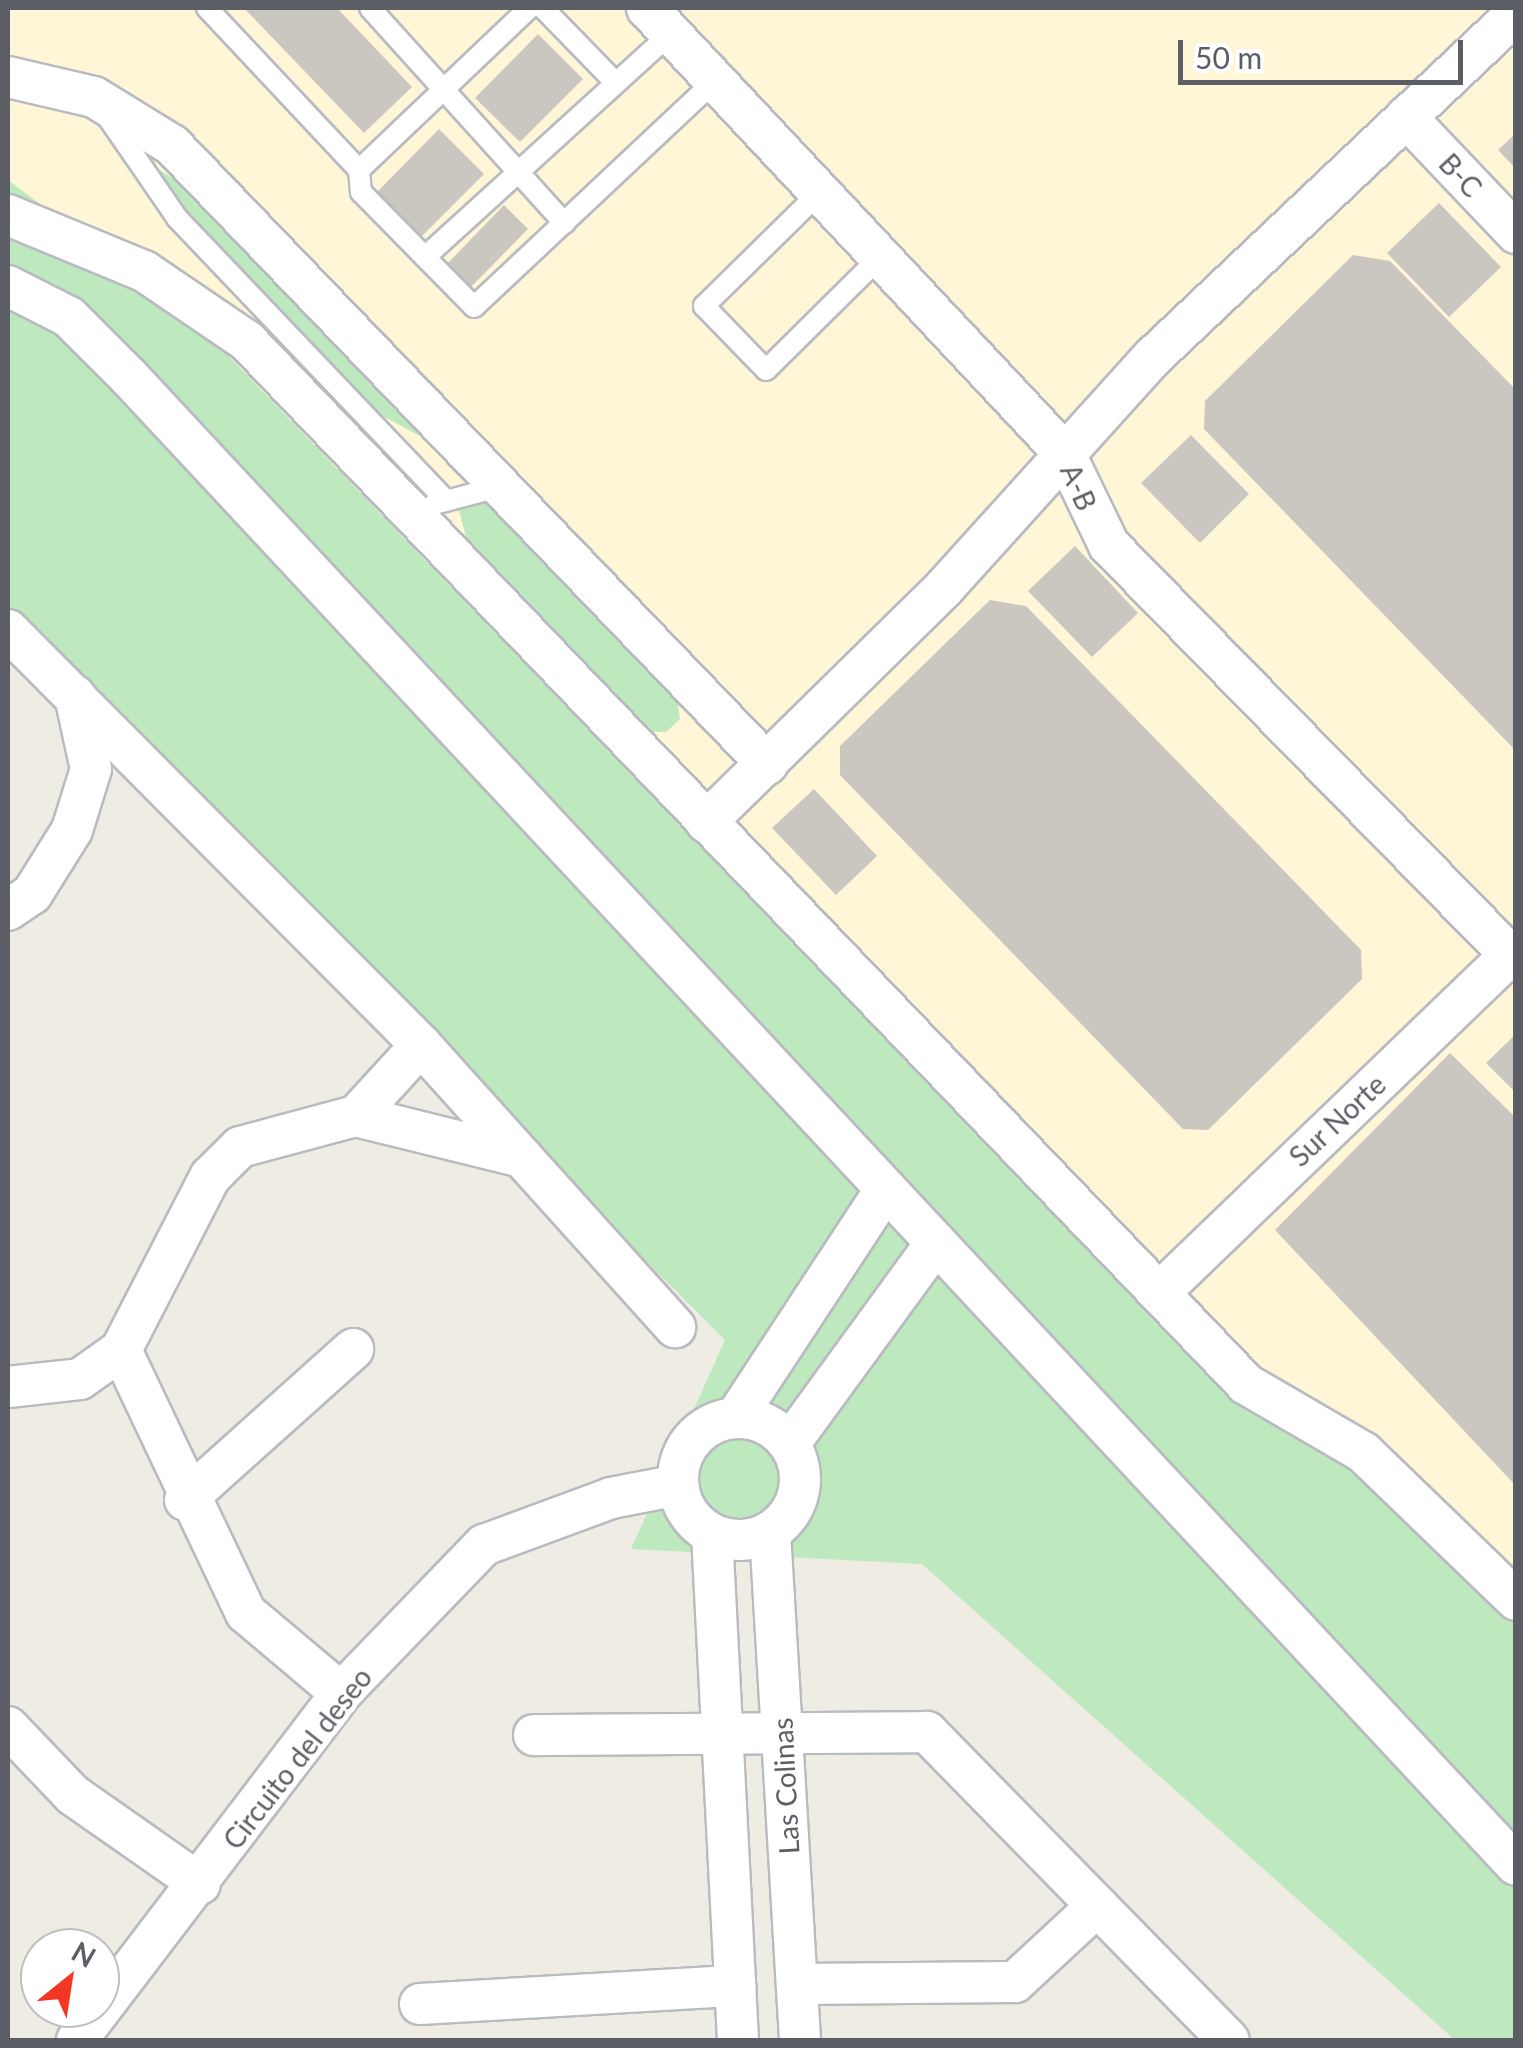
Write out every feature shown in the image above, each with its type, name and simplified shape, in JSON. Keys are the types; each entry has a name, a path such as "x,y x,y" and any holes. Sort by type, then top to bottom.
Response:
{"street":[{"path":"706,822 767,764 1065,454 1406,117 1516,14"},
{"name":"A-B","path":"659,20 1065,454 1109,546 1514,955"},
{"path":"8,77 94,98 172,145 504,486 767,764"},
{"name":"B-C","path":"1406,117 1516,233"},
{"path":"8,214 144,271 247,342 428,506 706,822 1246,1384 1363,1452 1516,1600"},
{"path":"8,286 68,317 129,377 1516,1865"},
{"path":"8,630 421,1045 675,1326"},
{"path":"8,910 32,894 72,830 90,769 75,696"},
{"name":"Sur Norte","path":"1160,1292 1514,955"},
{"path":"356,1116 421,1045"},
{"path":"8,1387 80,1379 121,1350 210,1177 240,1147 356,1116 522,1157"},
{"path":"738,2040 712,1534 683,1506 678,1485 699,1432 736,1417 886,1189"},
{"path":"790,1443 936,1243"},
{"path":"185,1500 353,1349"},
{"path":"121,1350 185,1500 246,1613 342,1693"},
{"path":"712,1534 770,1532 802,1482 790,1443 736,1417"},
{"name":"Circuito del deseo","path":"77,2040 200,1884 342,1693 484,1545 611,1498 678,1485"},
{"name":"Las Colinas","path":"770,1532 800,2040"},
{"path":"8,1727 73,1795 200,1884"},
{"path":"534,1735 782,1730 926,1732 1229,2040"},
{"path":"797,1984 1014,1982 1097,1906"},
{"path":"420,2004 735,1986"}],"lane":[{"path":"206,8 359,170 361,192 474,307 715,80"},
{"path":"370,8 564,223"},
{"path":"359,170 529,8"},
{"path":"543,8 612,79"},
{"path":"425,257 612,79 659,20"},
{"path":"94,98 177,218 428,506 504,486"},
{"path":"818,194 704,306 766,370 879,258"}],"shaded area":[{"path":"8,8 1515,8 1515,1615 1367,1458 1171,1336 198,324 8,180"}],"green space":[{"path":"129,152 178,181 446,450 377,413"},
{"path":"8,180 198,324 1171,1336 1367,1458 1515,1615 1515,2040 1455,2040 922,1564 631,1549 725,1340 8,623"},
{"path":"456,499 497,505 677,699 680,719 666,732 646,732 466,537"}],"building":[{"path":"244,8 337,8 412,87 364,133"},
{"path":"538,34 583,79 520,142 475,98"},
{"path":"439,129 484,174 421,237 376,193"},
{"path":"1516,133 1516,169 1498,150"},
{"path":"1439,203 1501,267 1449,317 1387,253"},
{"path":"504,205 528,229 470,288 446,265"},
{"path":"1353,255 1390,261 1516,390 1516,751 1204,429 1205,401"},
{"path":"1191,435 1249,494 1200,543 1141,483"},
{"path":"1075,546 1138,613 1092,657 1028,591"},
{"path":"990,600 1026,606 1361,950 1362,979 1208,1130 1183,1129 840,775 840,746"},
{"path":"814,789 877,856 836,895 772,828"},
{"path":"1516,1034 1516,1093 1486,1063"},
{"path":"1450,1053 1516,1118 1516,1486 1275,1230"}]}
